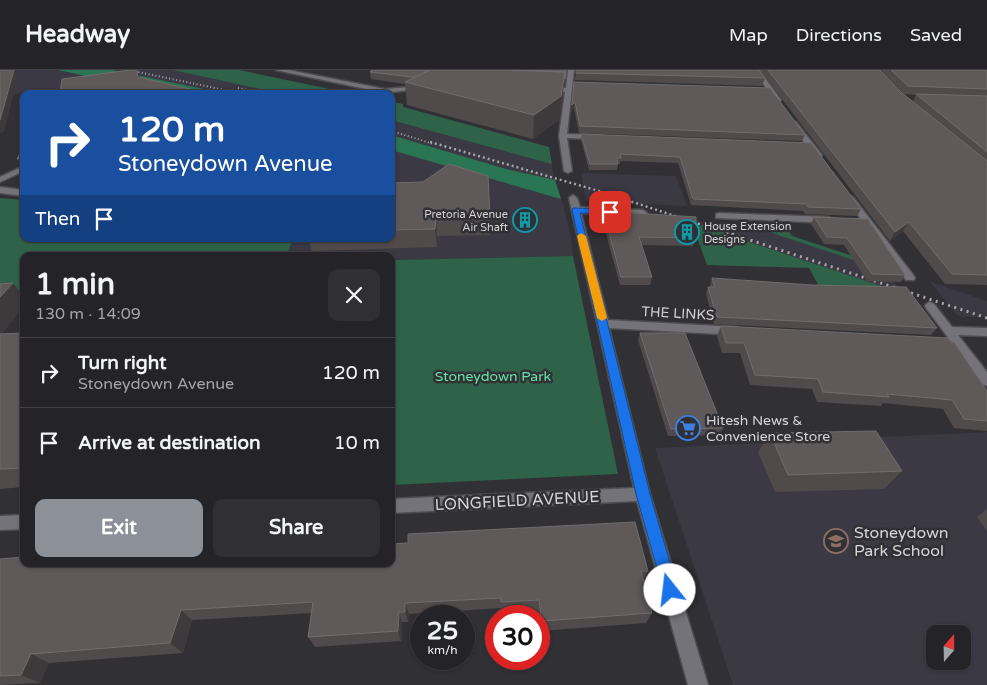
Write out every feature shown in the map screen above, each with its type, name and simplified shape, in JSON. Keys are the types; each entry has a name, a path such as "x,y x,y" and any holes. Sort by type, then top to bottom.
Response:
{"street":[{"path":"279,70 380,90"},
{"path":"568,170 564,136 571,70"},
{"path":"756,70 766,90 781,104"},
{"path":"540,89 570,87 581,84"},
{"path":"395,90 433,86"},
{"path":"791,119 822,160"},
{"path":"564,136 608,137"},
{"path":"801,144 810,145"},
{"path":"0,180 20,170"},
{"path":"0,190 20,192"},
{"path":"844,191 862,221 910,278"},
{"path":"643,213 574,204 643,494 698,685"},
{"path":"719,216 838,220"},
{"path":"930,306 987,381"},
{"name":"THE LINKS","path":"604,324 753,332"},
{"path":"949,331 987,332"},
{"path":"946,343 959,344"},
{"name":"LONGFIELD AVENUE","path":"395,506 643,494"},
{"path":"0,523 20,522"}],"shaded area":[{"path":"0,70 239,70 335,90 68,90 68,88 20,90 20,94 0,96"},
{"path":"395,103 403,104 403,107 549,147 556,189 563,203 573,256 395,260 395,252 165,252 172,242 395,242"},
{"path":"581,173 676,176 687,206 586,201"},
{"path":"692,222 786,226 792,236 883,266 902,293 820,288 809,268 707,265"},
{"path":"929,281 987,301 987,317 962,317 957,315"},
{"name":"Stoneydown Park School","path":"987,432 987,685 733,685 655,448"}],"green space":[{"path":"58,70 112,70 209,90 150,90"},
{"path":"173,70 239,70 335,90 266,90"},
{"path":"395,103 403,104 403,107 549,147 552,164 395,121"},
{"path":"395,136 506,169 555,180 561,199 395,151"},
{"path":"0,198 20,200 20,242 292,242 288,252 20,252 20,294 0,294"},
{"path":"692,223 902,293 820,288 809,268 707,265"},
{"path":"745,224 786,226 792,236 883,266 887,271"},
{"name":"Stoneydown Park","path":"573,256 618,474 395,485 395,260"}],"building":[{"path":"0,70 14,70 0,120"},
{"path":"137,70 138,77 194,90 60,90 62,79"},
{"path":"372,70 430,70 412,77 370,72"},
{"path":"430,70 565,72 561,96 534,115 405,82"},
{"path":"511,70 566,70 564,79 565,72"},
{"path":"576,70 759,70 765,78 576,73"},
{"path":"768,70 880,70 902,93 987,161 987,275 952,274 909,222 895,232"},
{"path":"891,70 987,70 987,89 908,86"},
{"path":"574,82 770,88 805,135 580,126 575,102 572,105"},
{"path":"916,94 987,96 987,152"},
{"path":"581,134 811,143 861,209 808,207 806,204 693,199 680,157 620,154 621,158 617,158 618,164 590,164"},
{"path":"449,164 488,176 490,216 436,217 435,229 395,230 395,183 423,182"},
{"path":"603,211 696,217 696,238 639,237 652,277 621,277"},
{"path":"814,217 868,219 905,275 872,274 847,238 827,237"},
{"path":"712,278 812,285 906,287 937,328 717,317 708,287 715,287"},
{"path":"13,283 0,297 0,284"},
{"path":"721,326 948,338 951,342 954,342 987,391 987,421 964,419 952,400 887,394 889,397 823,392 818,379 755,375 744,343 726,343"},
{"path":"20,333 20,468 0,469 0,334"},
{"path":"640,333 685,333 723,428 671,429"},
{"path":"876,431 902,471 788,475 770,433"},
{"path":"635,522 648,571 641,571 652,613 550,620 550,605 540,605 539,600 501,602 501,598 405,603 405,612 399,612 398,631 308,637 313,602 181,610 170,643 31,654 21,675 0,676 0,559 20,557 20,567 395,567 395,544 408,543 408,534"}],"railway":[{"path":"128,70 225,90"},
{"path":"238,88 247,90"},
{"path":"395,132 434,144"},
{"path":"430,142 599,191 736,236"},
{"path":"732,234 987,318"}],"slow traffic":[{"path":"581,236 602,318"}],"place":[{"name":"Pretoria Avenue Air Shaft","path":"525,220"},
{"name":"House Extension Designs","path":"687,232"},
{"name":"Hitesh News & Convenience Store","path":"688,428"},
{"name":"Stoneydown Park School","path":"836,541"}],"route":[{"path":"610,212 576,210 637,461 643,494 670,590"}]}
